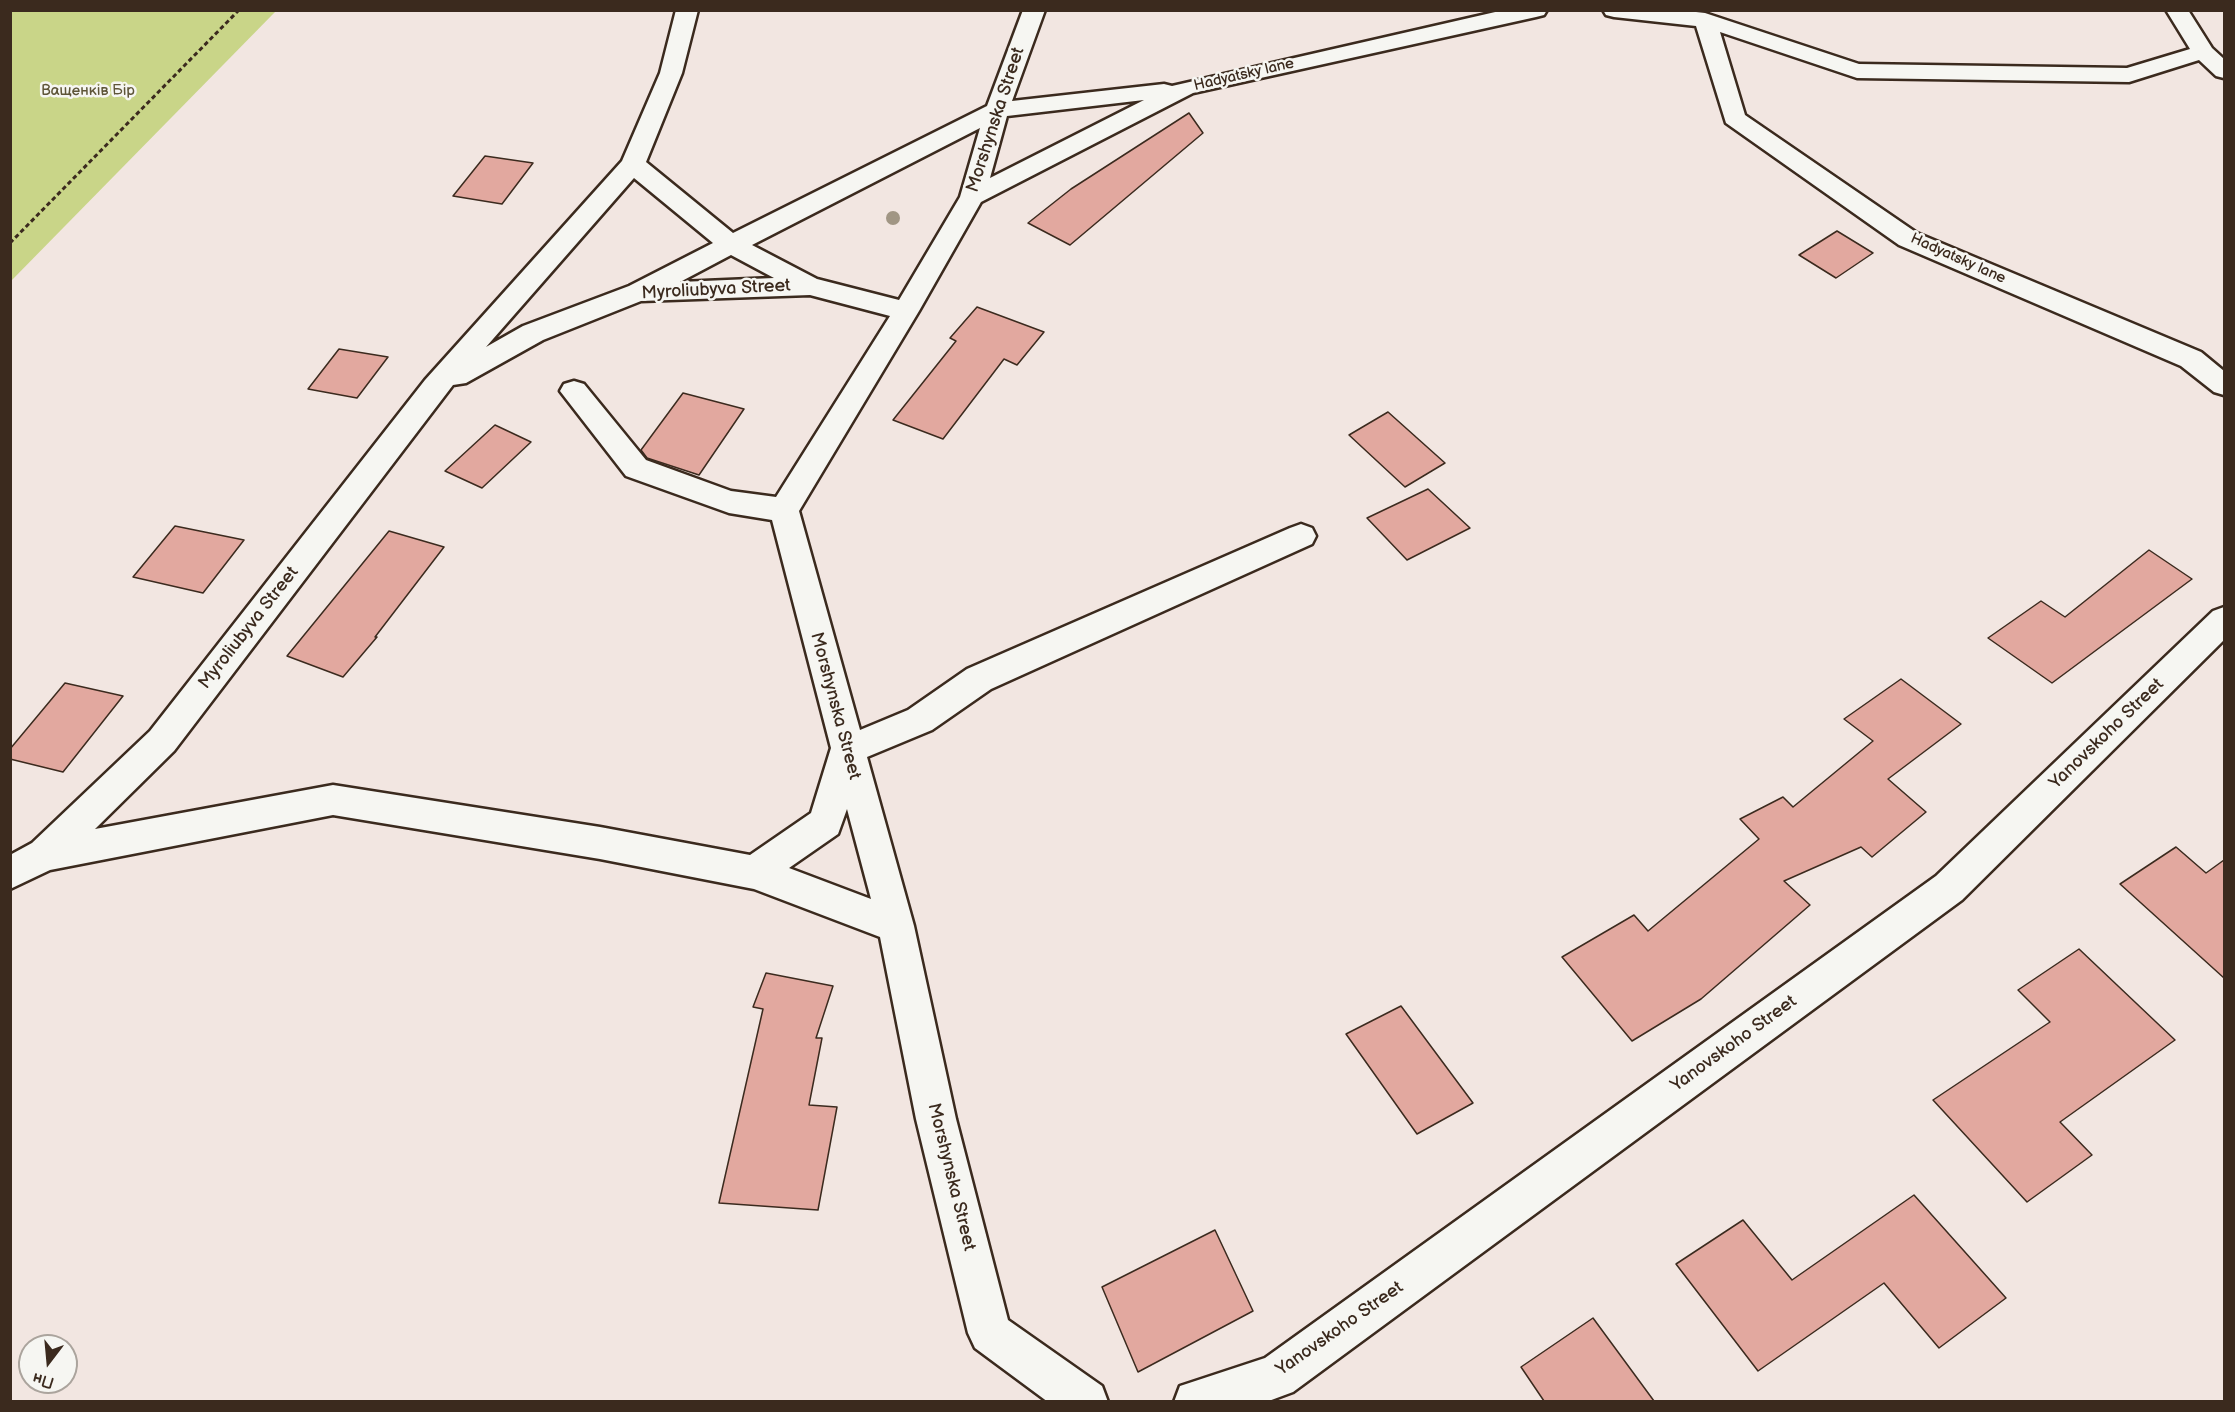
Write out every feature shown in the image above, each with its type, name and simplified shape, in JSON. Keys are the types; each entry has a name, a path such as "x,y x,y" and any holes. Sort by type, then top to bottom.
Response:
{"street":[{"name":"Myroliubyva Street","path":"45,855 162,741 435,387 633,164 671,73 687,10"},
{"name":"Morshynska Street","path":"1034,10 997,110 972,197 906,311 784,510 896,926 936,1119 990,1333 1086,1401"},
{"name":"Hadyatsky lane","path":"972,197 1186,88 1536,10"},
{"path":"1614,10 1705,20 1857,71 2129,75 2203,52"},
{"path":"2176,10 2203,52 2224,71"},
{"name":"Hadyatsky lane","path":"1705,20 1734,118 1908,239 2191,359 2224,385"},
{"path":"638,292 997,110 1186,88"},
{"path":"633,164 730,244 810,286"},
{"name":"Myroliubyva Street","path":"435,387 533,333 638,292 810,286 906,311"},
{"path":"574,391 636,468 729,502 784,510"},
{"path":"754,872 826,824 847,750 920,720 979,679 1301,536"},
{"name":"Yanovskoho Street","path":"1196,1401 1277,1376 1949,888 2224,620"},
{"path":"11,873 45,855 333,800 600,843 754,872 896,926"}],"path":[{"path":"10,243 239,10"}],"green space":[{"name":"Ващенків Бір","path":"10,11 276,11 11,281"}],"building":[{"path":"1189,113 1203,133 1070,245 1028,223 1071,189"},
{"path":"485,156 533,163 502,204 453,196"},
{"path":"1837,231 1873,253 1836,278 1799,255"},
{"path":"977,307 1044,332 1017,365 1004,359 943,439 893,420 956,341 950,338"},
{"path":"339,349 388,357 357,398 308,389"},
{"path":"683,393 744,409 699,475 647,458 641,450"},
{"path":"1388,412 1445,463 1405,487 1349,435"},
{"path":"495,425 531,442 482,488 445,471"},
{"path":"1428,489 1470,528 1407,560 1367,518"},
{"path":"175,526 244,540 203,593 133,577"},
{"path":"389,531 444,547 375,637 377,637 343,677 287,656"},
{"path":"2149,550 2192,579 2052,683 1988,638 2041,601 2065,617"},
{"path":"1901,679 1961,724 1888,779 1926,812 1872,857 1861,847 1784,881 1810,905 1701,999 1632,1041 1562,957 1634,915 1648,931 1759,839 1740,819 1783,797 1793,807 1873,741 1844,719"},
{"path":"65,683 123,696 63,772 10,759 10,749"},
{"path":"2176,847 2206,873 2224,860 2224,978 2120,884"},
{"path":"2079,949 2175,1040 2060,1122 2092,1155 2027,1202 1933,1100 2050,1022 2018,990"},
{"path":"766,973 833,986 816,1038 822,1038 809,1105 837,1107 818,1210 719,1203 763,1009 753,1007"},
{"path":"1401,1006 1473,1103 1417,1134 1346,1034"},
{"path":"1914,1195 2006,1298 1939,1348 1884,1283 1758,1371 1676,1264 1743,1220 1792,1280"},
{"path":"1215,1230 1253,1311 1138,1372 1102,1287"},
{"path":"1593,1318 1654,1401 1544,1401 1521,1367"}]}
